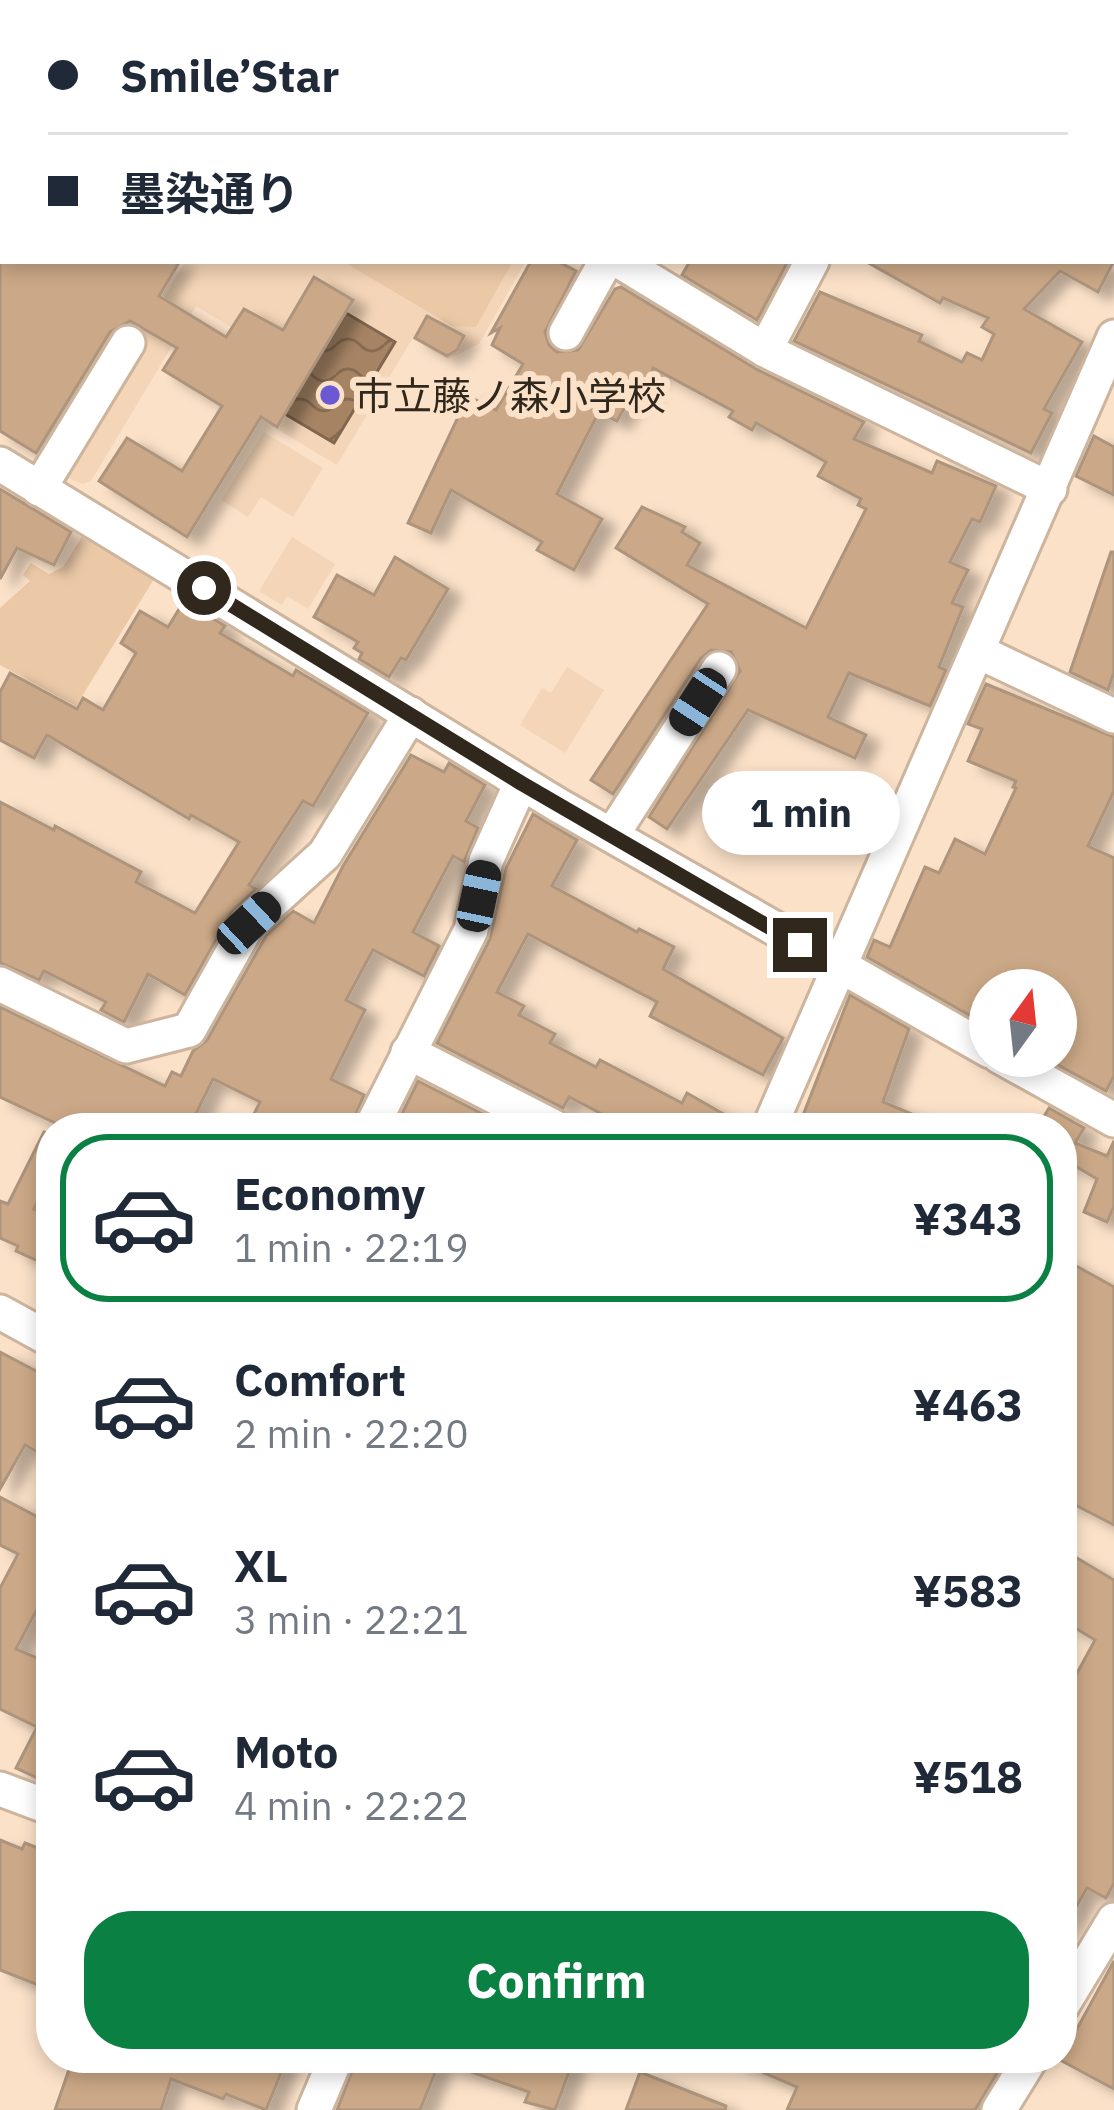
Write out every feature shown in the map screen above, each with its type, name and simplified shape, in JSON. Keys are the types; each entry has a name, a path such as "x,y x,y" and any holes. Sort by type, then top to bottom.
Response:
{"street":[{"path":"566,333 604,264"},
{"path":"624,264 765,350 1050,489"},
{"path":"765,350 810,264"},
{"path":"775,1113 1114,337"},
{"path":"40,490 128,343"},
{"path":"0,464 521,783 969,1039"},
{"path":"976,651 1114,716"},
{"path":"612,835 719,669"},
{"path":"0,984 126,1046 189,1030 249,923 325,854 411,714"},
{"path":"378,1113 471,930 486,861 521,783"},
{"path":"837,967 864,943"},
{"path":"408,1052 527,1113"},
{"path":"1037,1077 1114,1120"},
{"path":"0,1312 36,1332"},
{"path":"0,1789 36,1802"},
{"path":"1077,1981 1114,1920"},
{"path":"314,2110 329,2073"},
{"path":"1009,2107 1024,2073"}],"shaded area":[{"name":"市立藤ノ森小学校","path":"183,264 524,264 479,344 448,359 412,339 337,465 265,422 297,367 196,306 91,481 83,484 61,475"},
{"path":"347,264 511,264 476,327 452,326"},
{"path":"264,432 323,468 293,517 261,497 248,517 221,500"},
{"path":"86,530 157,574 76,706 0,665 0,608 30,581 23,575 31,563 49,574 63,567"},
{"path":"292,537 335,564 308,609 287,596 282,605 259,591"},
{"path":"567,667 604,690 565,753 520,725 542,688 551,693"}],"water":[{"path":"346,313 395,342 334,443 285,414"}],"building":[{"path":"0,264 178,264 159,296 226,337 244,309 283,330 314,277 353,300 277,427 261,417 187,537 99,481 127,438 182,471 222,406 163,370 177,348 130,321 110,332 36,453 0,431"},
{"path":"529,264 563,264 576,271 545,332 557,352 578,350 615,289 621,287 756,369 864,422 854,439 932,473 937,461 996,486 980,522 972,519 950,562 968,570 952,603 963,607 939,667 946,670 930,706 849,673 828,717 866,735 855,758 748,710 667,829 649,817 740,671 731,652 711,650 701,658 613,794 591,780 708,604 616,548 642,507 685,527 682,532 700,543 687,565 806,628 866,509 858,505 861,499 818,476 826,462 756,423 752,430 729,417 733,411 653,368 643,397 633,393 617,421 599,412 557,494 602,519 574,570 537,550 542,542 451,490 431,533 408,523 468,396 496,410 523,364 492,345 500,328 491,333"},
{"path":"688,264 786,264 757,320 682,275"},
{"path":"870,264 1112,264 1098,292 1060,271 1024,309 1082,342 1044,409 1052,413 1031,453 794,341 820,292 922,335 919,341 962,362 967,353 982,360 994,334 982,327 988,318 943,298 940,303"},
{"path":"427,316 464,336 457,350 447,356 415,338"},
{"path":"1094,436 1114,447 1114,495 1076,476"},
{"path":"0,489 71,532 54,565 17,548 0,579"},
{"path":"1111,552 1114,672 1108,690 1070,672"},
{"path":"395,557 448,589 406,660 401,658 389,677 359,659 362,653 354,648 358,642 314,617 337,575 374,595"},
{"path":"184,601 225,626 220,633 368,713 313,806 303,801 275,844 249,885 256,889 231,913 185,995 148,974 124,1022 101,1010 106,1002 44,971 39,980 0,963 0,802 141,872 136,882 195,913 239,842 191,815 189,819 47,735 34,758 0,740 0,692 10,673 77,709 83,698 103,710 136,653 121,643 140,611 168,627"},
{"path":"986,684 1114,737 1114,791 1088,846 1114,858 1114,1076 1106,1091 1077,1075 1077,969 969,969 969,1015 867,957 874,940 890,947 925,867 939,873 955,839 985,854 1016,788 1016,781 968,761 982,729 968,724"},
{"path":"411,755 444,772 449,763 485,785 466,821 478,828 464,862 453,856 413,932 439,946 424,976 373,950 346,1000 365,1010 331,1079 364,1095 356,1113 254,1113 260,1102 213,1079 196,1113 36,1114 0,1097 0,1007 165,1086 172,1072 181,1076 266,936 293,911 314,923"},
{"path":"533,814 577,840 552,886 674,947 663,969 783,1038 763,1075 650,1016 657,1002 528,934 497,992 524,1006 519,1015 555,1034 550,1043 596,1067 600,1060 682,1103 687,1093 722,1113 600,1113 569,1097 563,1108 437,1043 490,939 506,868"},
{"path":"850,995 909,1029 883,1102 909,1113 804,1113"},
{"path":"418,1081 481,1113 402,1113"},
{"path":"1114,1141 1114,1206 1107,1222 1084,1212 1097,1179 1077,1167 1077,1144 1107,1156"},
{"path":"36,1148 36,1260 0,1238 0,1201 8,1204"},
{"path":"1077,1266 1114,1287 1114,1525 1077,1506"},
{"path":"0,1352 36,1371 36,1451 25,1445 0,1489"},
{"path":"0,1497 36,1516 36,1611 16,1649 36,1658 36,1727 0,1709 0,1588 18,1554 0,1545"},
{"path":"1077,1558 1114,1580 1114,1883 1106,1898 1087,1888 1077,1906 1077,1673 1095,1640 1077,1629"},
{"path":"36,1729 36,1777 16,1768"},
{"path":"0,1840 22,1849 25,1843 36,1847 36,1984 0,1970"},
{"path":"1114,1961 1114,2089 1077,2069 1077,2029"},
{"path":"68,2073 281,2073 266,2110 171,2079 161,2110 55,2110"},
{"path":"351,2073 435,2073 420,2110 337,2110"},
{"path":"474,2073 569,2073 555,2110 525,2102 529,2092"},
{"path":"640,2073 726,2106 725,2110 626,2110"},
{"path":"764,2073 997,2073 975,2110 787,2110 797,2087"}],"place":[{"name":"市立藤ノ森小学校","path":"330,395"}],"route":[{"path":"204,588 521,783 800,945"}]}
